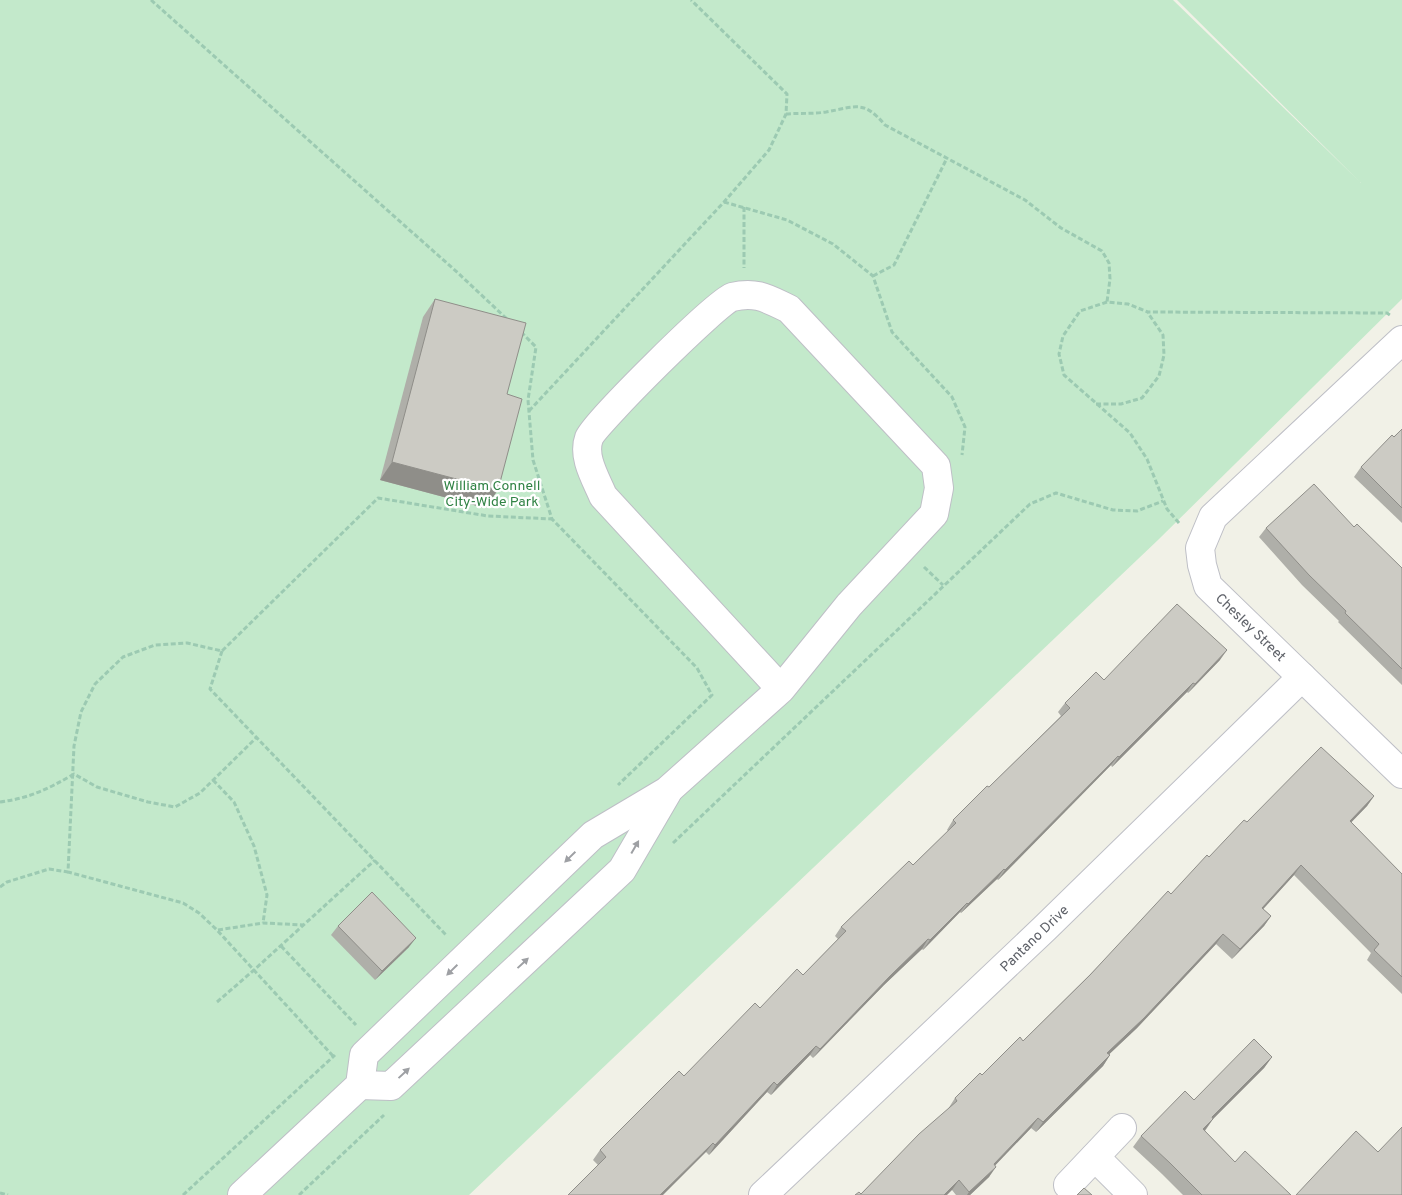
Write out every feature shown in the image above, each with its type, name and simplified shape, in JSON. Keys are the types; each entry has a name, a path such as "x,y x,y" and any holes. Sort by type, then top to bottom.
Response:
{"street":[{"path":"242,1195 360,1085 364,1055 593,835 668,791 781,689 849,606 934,514 939,488 936,466 789,309 760,295 730,297 695,326 610,412 589,438 588,459 603,496 781,689"},
{"name":"Chesley Street","path":"1398,328 1213,517 1200,548 1202,566 1208,586 1402,774"},
{"name":"Pantano Drive","path":"763,1195 1045,928 1302,677"},
{"path":"360,1085 391,1086 622,870 668,791"},
{"path":"1068,1185 1122,1128"},
{"path":"1095,1157 1133,1195"}],"path":[{"path":"151,0 458,273 536,346 528,400 533,460 552,519 697,668 712,695 611,791"},
{"path":"529,412 724,202 769,150 786,114 787,94 691,0"},
{"path":"786,114 824,112 854,105 874,112 885,125 1025,200 1061,228 1102,251 1109,263 1110,280 1107,302"},
{"path":"873,276 894,265 947,158"},
{"path":"724,202 787,220 833,244 873,276 892,332 952,397 965,427 961,456 939,488"},
{"path":"744,208 744,296"},
{"path":"1205,537 1182,526 1166,510 1147,459 1130,432 1064,375 1059,354 1063,336 1080,311 1107,302 1128,304 1148,312 1387,313 1398,328"},
{"path":"1096,404 1121,404 1142,398 1159,376 1164,355 1163,335 1148,312"},
{"path":"666,849 1030,504 1056,494 1113,510 1137,512 1163,502"},
{"path":"453,942 210,689 222,651 378,498 488,516 552,519"},
{"path":"68,872 74,746 81,712 94,684 123,658 156,645 187,642 222,651"},
{"path":"74,774 97,787 148,802 175,807 200,792 257,737"},
{"path":"0,802 21,799 48,788 74,774"},
{"path":"213,780 234,802 254,846 267,895 263,923"},
{"path":"217,1002 375,860"},
{"path":"0,887 7,882 49,869 68,872 183,903 199,913 217,930 387,1112 299,1195"},
{"path":"217,930 263,923 303,926"},
{"path":"281,946 361,1030"},
{"path":"183,1195 339,1051"},
{"path":"0,1193 8,1195"}],"green space":[{"name":"William Connell City-Wide Park","path":"0,0 1173,0 1361,183 1177,0 1402,0 1402,299 1158,540 469,1195 0,1195"}],"building":[{"path":"435,299 526,323 507,394 522,399 498,490 392,462"},
{"path":"1402,429 1402,508 1361,467 1392,435 1394,437"},
{"path":"1314,484 1354,527 1357,524 1402,568 1402,669 1345,613 1346,611 1309,575 1266,528"},
{"path":"1177,604 1227,650 1195,684 1193,683 1118,756 1005,870 967,903 930,940 928,939 820,1049 816,1046 777,1085 774,1082 715,1145 713,1143 660,1195 568,1195 606,1157 600,1150 679,1071 684,1076 755,1003 760,1008 797,969 803,975 846,931 841,927 909,861 913,865 956,823 953,820 987,786 989,787 1070,708 1065,703 1096,672 1104,680"},
{"path":"1321,747 1374,796 1350,821 1402,874 1402,977 1374,950 1379,944 1301,865 1262,908 1271,916 1240,949 1223,934 1144,1018 1107,1053 1110,1055 1043,1122 1038,1118 994,1164 996,1167 969,1192 959,1180 944,1195 855,1195 859,1192 861,1194 919,1134 957,1101 955,1098 980,1073 982,1075 1020,1037 1023,1041 1090,975 1168,891 1171,894 1207,855 1209,857 1244,820 1247,822"},
{"path":"372,892 416,938 382,971 338,926"},
{"path":"1254,1039 1272,1057 1212,1117 1213,1119 1203,1129 1235,1162 1245,1151 1291,1195 1202,1195 1141,1136 1185,1091 1194,1100"},
{"path":"1402,1127 1402,1195 1296,1195 1356,1131 1378,1152"},
{"path":"1084,1188 1092,1195 1077,1195"}]}
